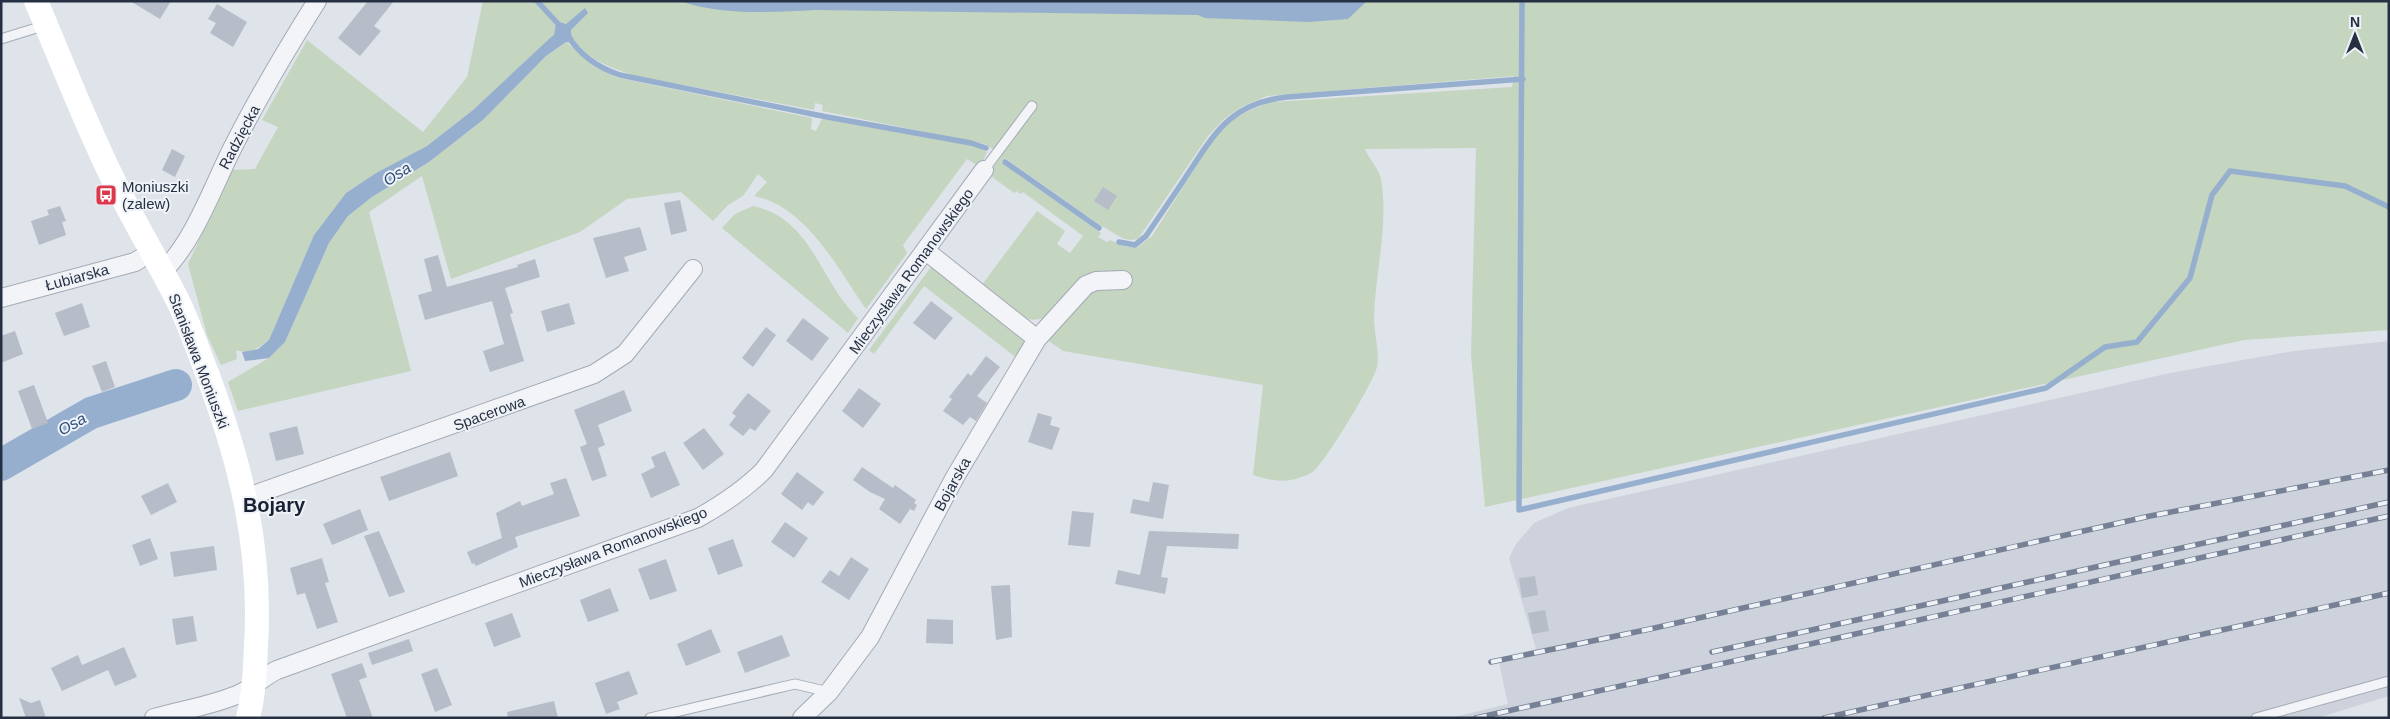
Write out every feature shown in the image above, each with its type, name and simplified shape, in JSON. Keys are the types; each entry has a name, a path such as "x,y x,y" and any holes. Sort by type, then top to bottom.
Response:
{"street":[{"name":"Stanisława Moniuszki","path":"36,1 96,144 189,327 216,397 252,529 258,593 254,684 248,718"},
{"name":"Radzięcka","path":"157,262 172,262 187,241 235,142 318,1"},
{"name":"Mieczysława Romanowskiego","path":"154,718 228,699 243,693 277,670 698,518 724,503 750,484 764,470 984,170"},
{"path":"926,251 1037,339"},
{"name":"Łubiarska","path":"1,298 135,262 157,262"},
{"name":"Spacerowa","path":"245,498 594,374 625,354 693,269"},
{"name":"Bojarska","path":"802,718 829,692 870,637 955,477 1037,339 1086,285 1096,281 1123,280"}],"lane":[{"path":"1,40 46,25"},
{"name":"Mieczysława Romanowskiego","path":"984,170 1032,106"},
{"path":"2256,718 2389,681"},
{"path":"650,718 794,684 829,692"}],"shaded area":[{"path":"2389,341 2389,696 2317,718 1450,718 1508,704 1498,658 1536,649 1509,558 1516,544 1534,523 1568,508 2170,373 2294,351"}],"green space":[{"path":"483,1 535,1 556,23 554,35 473,110 427,146 376,173 346,193 314,235 269,340 258,348 249,351 236,350 237,359 221,365 207,335 188,264 232,170 255,169 278,127 262,120 307,40 423,132 467,77"},
{"path":"540,1 2389,1 2389,330 2244,340 1485,507 1471,355 1476,148 1365,149 1380,175 1383,197 1383,232 1374,318 1378,356 1377,367 1374,376 1347,424 1317,467 1311,473 1295,479 1282,481 1268,479 1253,475 1263,385 1063,351 1046,339 1092,287 1104,284 1126,286 1127,277 1113,274 1093,275 1079,284 1050,315 1041,319 1031,320 1017,316 1007,310 981,286 1037,211 1065,231 1057,244 1070,253 1083,236 1023,192 1020,194 1017,191 1014,193 991,176 994,166 1002,155 985,144 822,111 823,105 815,103 814,110 636,76 617,70 599,61 576,43 570,34 571,30 587,13 585,9 566,24 560,22","holes":["1514,76 1512,87 1273,102 1256,108 1241,115 1214,138 1152,236 1137,248 1123,246 1110,240 1107,242 1098,237 1101,233 1001,162 1005,158 1100,225 1124,239 1138,239 1208,136 1224,119 1243,106 1267,96"]},
{"path":"566,42 603,71 619,78 812,118 811,129 816,131 822,119 976,146 987,152 984,159 977,165 967,159 903,245 907,253 866,309 832,258 805,226 790,212 773,202 754,196 767,182 758,174 743,196 728,205 713,221 681,192 627,199 580,232 451,279 422,176 369,212 411,371 238,411 228,382 269,358 285,342 329,243 348,216 372,197 429,162 484,119 546,56"},
{"path":"753,206 773,213 789,224 802,237 845,303 858,318 848,333 722,228 735,214"},
{"path":"931,267 1020,335 1026,344 1018,359 924,286 874,354 869,350"}],"water":[{"path":"680,1 1367,1 1348,19 1308,22 1205,18 1198,15 816,10 747,12 713,9"},
{"path":"585,8 588,13 571,30 574,41 571,43 566,42 546,56 484,119 429,162 372,197 348,216 329,243 285,342 269,358 245,361 242,352 258,349 269,340 314,235 346,193 376,173 427,146 473,110 554,35 556,23 566,24"}],"building":[{"path":"130,1 171,1 160,19"},
{"path":"368,1 394,1 374,26 381,31 360,56 338,38"},
{"path":"217,4 247,22 233,47 210,33 216,23 208,19"},
{"path":"172,149 185,156 175,177 162,170"},
{"path":"1103,187 1117,196 1108,210 1094,201"},
{"path":"680,200 687,231 671,235 664,203"},
{"path":"60,206 66,221 62,222 66,235 39,245 31,221 49,215 47,210"},
{"path":"640,227 647,250 624,257 629,271 606,278 593,238"},
{"path":"438,255 447,287 518,267 517,265 535,259 540,277 505,288 513,313 510,314 524,361 490,372 483,351 504,344 492,301 425,320 418,295 432,291 424,259"},
{"path":"931,301 953,318 935,340 913,323"},
{"path":"82,303 90,327 64,336 55,313"},
{"path":"569,303 575,324 547,332 541,311"},
{"path":"803,318 829,338 812,361 786,341"},
{"path":"766,327 776,335 753,367 742,358"},
{"path":"15,331 23,354 1,363 1,336"},
{"path":"986,356 1000,367 977,396 987,403 976,421 970,417 963,425 943,411 952,399 949,397 968,373 971,376"},
{"path":"106,361 115,387 102,392 92,366"},
{"path":"34,385 48,423 32,429 18,391"},
{"path":"859,388 881,404 863,428 842,411"},
{"path":"624,390 632,411 598,425 605,445 598,448 607,476 592,481 580,447 587,444 574,410"},
{"path":"748,393 771,411 755,431 750,428 743,436 729,425 736,416 732,413"},
{"path":"1038,413 1052,417 1050,425 1060,428 1052,450 1028,442"},
{"path":"297,426 304,454 276,461 269,433"},
{"path":"704,428 724,454 703,470 683,443"},
{"path":"665,451 680,485 651,498 641,474 655,467 651,457"},
{"path":"450,452 458,476 389,501 380,477"},
{"path":"862,467 893,488 895,485 916,500 914,503 917,505 914,511 910,509 900,524 879,509 885,499 870,492 853,480"},
{"path":"797,472 824,492 813,506 808,502 802,510 781,494"},
{"path":"566,478 580,516 515,537 518,547 476,566 474,563 472,564 467,552 502,538 496,513 520,501 522,506 554,494 550,483"},
{"path":"1153,482 1169,485 1163,519 1130,513 1133,499 1149,502"},
{"path":"168,483 177,502 151,515 141,496"},
{"path":"360,509 368,530 332,545 323,524"},
{"path":"1072,511 1094,513 1090,547 1068,545"},
{"path":"785,522 808,538 794,558 771,542"},
{"path":"379,531 405,592 389,597 364,536"},
{"path":"1149,531 1239,534 1238,549 1167,546 1161,577 1168,578 1165,594 1115,584 1118,570 1140,575"},
{"path":"150,538 158,559 140,566 132,545"},
{"path":"733,539 743,566 718,575 708,548"},
{"path":"214,546 217,570 174,577 170,552"},
{"path":"851,557 869,569 849,600 821,582 830,570 839,576"},
{"path":"322,558 329,582 325,583 338,622 317,629 305,593 297,595 290,568"},
{"path":"666,559 677,591 650,600 638,569"},
{"path":"1535,576 1538,595 1522,598 1519,578"},
{"path":"1010,585 1012,637 996,640 991,586"},
{"path":"610,588 619,611 588,622 580,600"},
{"path":"1545,610 1549,631 1532,634 1528,613"},
{"path":"512,613 521,637 494,647 485,623"},
{"path":"193,616 197,641 176,645 172,619"},
{"path":"927,619 953,620 953,644 926,643"},
{"path":"711,629 721,652 686,666 677,644"},
{"path":"782,635 790,656 745,673 737,652"},
{"path":"409,639 413,651 372,665 368,653"},
{"path":"124,647 137,677 115,686 108,670 62,691 51,668 78,655 82,665"},
{"path":"362,663 367,677 359,680 373,718 347,718 331,674"},
{"path":"437,668 452,705 435,712 421,674"},
{"path":"629,671 638,694 617,702 620,709 606,714 595,683"},
{"path":"19,698 31,703 40,700 46,718 26,718"},
{"path":"554,701 558,718 508,718 507,712"}],"waterway":[{"path":"537,1 561,27"},
{"path":"1522,1 1519,510 2046,388 2105,347 2137,342 2190,278 2212,195 2230,171 2345,186 2389,207"},
{"path":"568,36 578,49 591,60 605,69 620,75 827,117 971,143 986,148"},
{"path":"1119,242 1135,245 1146,236 1217,132 1228,121 1252,105 1287,97 1523,79"},
{"path":"1005,162 1099,228"},
{"name":"Osa","path":"1,465 91,413 176,385"}],"railway":[{"path":"1491,662 1650,629 2150,516 2389,470"},
{"path":"1712,652 2389,502"},
{"path":"1476,718 2389,516"},
{"path":"1824,718 2389,593"}],"place":[{"name":"Moniuszki (zalew)","path":"106,195"}],"district":[{"name":"Bojary","path":"274,505"}]}
